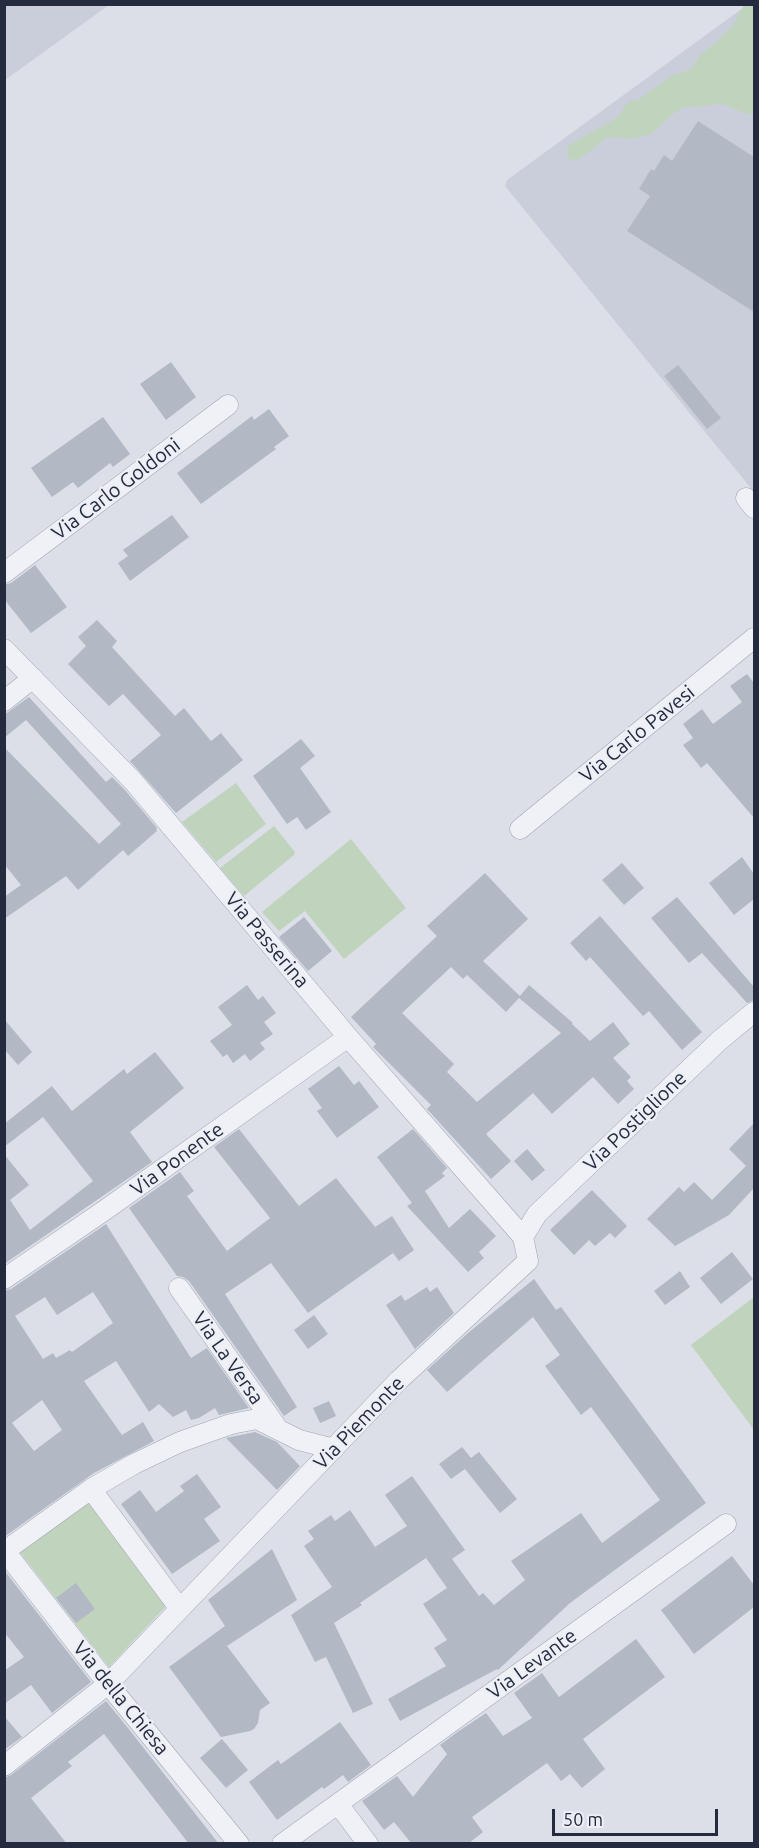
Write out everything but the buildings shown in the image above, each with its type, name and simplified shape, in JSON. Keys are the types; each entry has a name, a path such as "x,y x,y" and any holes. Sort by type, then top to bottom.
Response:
{"street":[{"name":"Via Carlo Goldoni","path":"4,573 228,405"},
{"name":"Via Carlo Pavesi","path":"520,829 754,638"},
{"name":"Via Passerina","path":"4,648 133,781 348,1036 523,1237"},
{"path":"4,701 33,678"},
{"name":"Via Postiglione","path":"523,1237 537,1214 720,1040 754,1012"},
{"name":"Via Ponente","path":"4,1279 105,1210 348,1036"},
{"name":"Via Piemonte","path":"108,1684 399,1380 528,1261 523,1237"},
{"name":"Via La Versa","path":"179,1288 277,1428"},
{"path":"5,1550 92,1489 134,1464 180,1442 231,1424 257,1419 299,1440 334,1449"},
{"path":"92,1489 180,1609"},
{"name":"Via Levante","path":"282,1844 726,1524"},
{"name":"Via della Chiesa","path":"5,1550 108,1684 239,1844"},
{"path":"4,1767 108,1684"},
{"path":"338,1804 368,1844"}],"shaded area":[{"path":"5,4 109,4 109,5 5,80"},
{"path":"747,5 754,5 754,492 505,186 507,180"}],"green space":[{"path":"744,5 754,5 754,114 747,114 726,105 684,107 651,134 631,139 613,137 604,139 577,160 567,158 569,145 617,118 628,102 638,100 672,76 691,69 702,53 718,41 733,25"},
{"path":"236,783 266,824 216,862 182,822"},
{"path":"274,826 295,852 294,855 244,896 220,868"},
{"path":"351,839 406,908 344,959 305,911 279,931 262,912"},
{"path":"754,1297 754,1430 691,1345"},
{"path":"91,1500 168,1604 109,1667 19,1551"}]}
